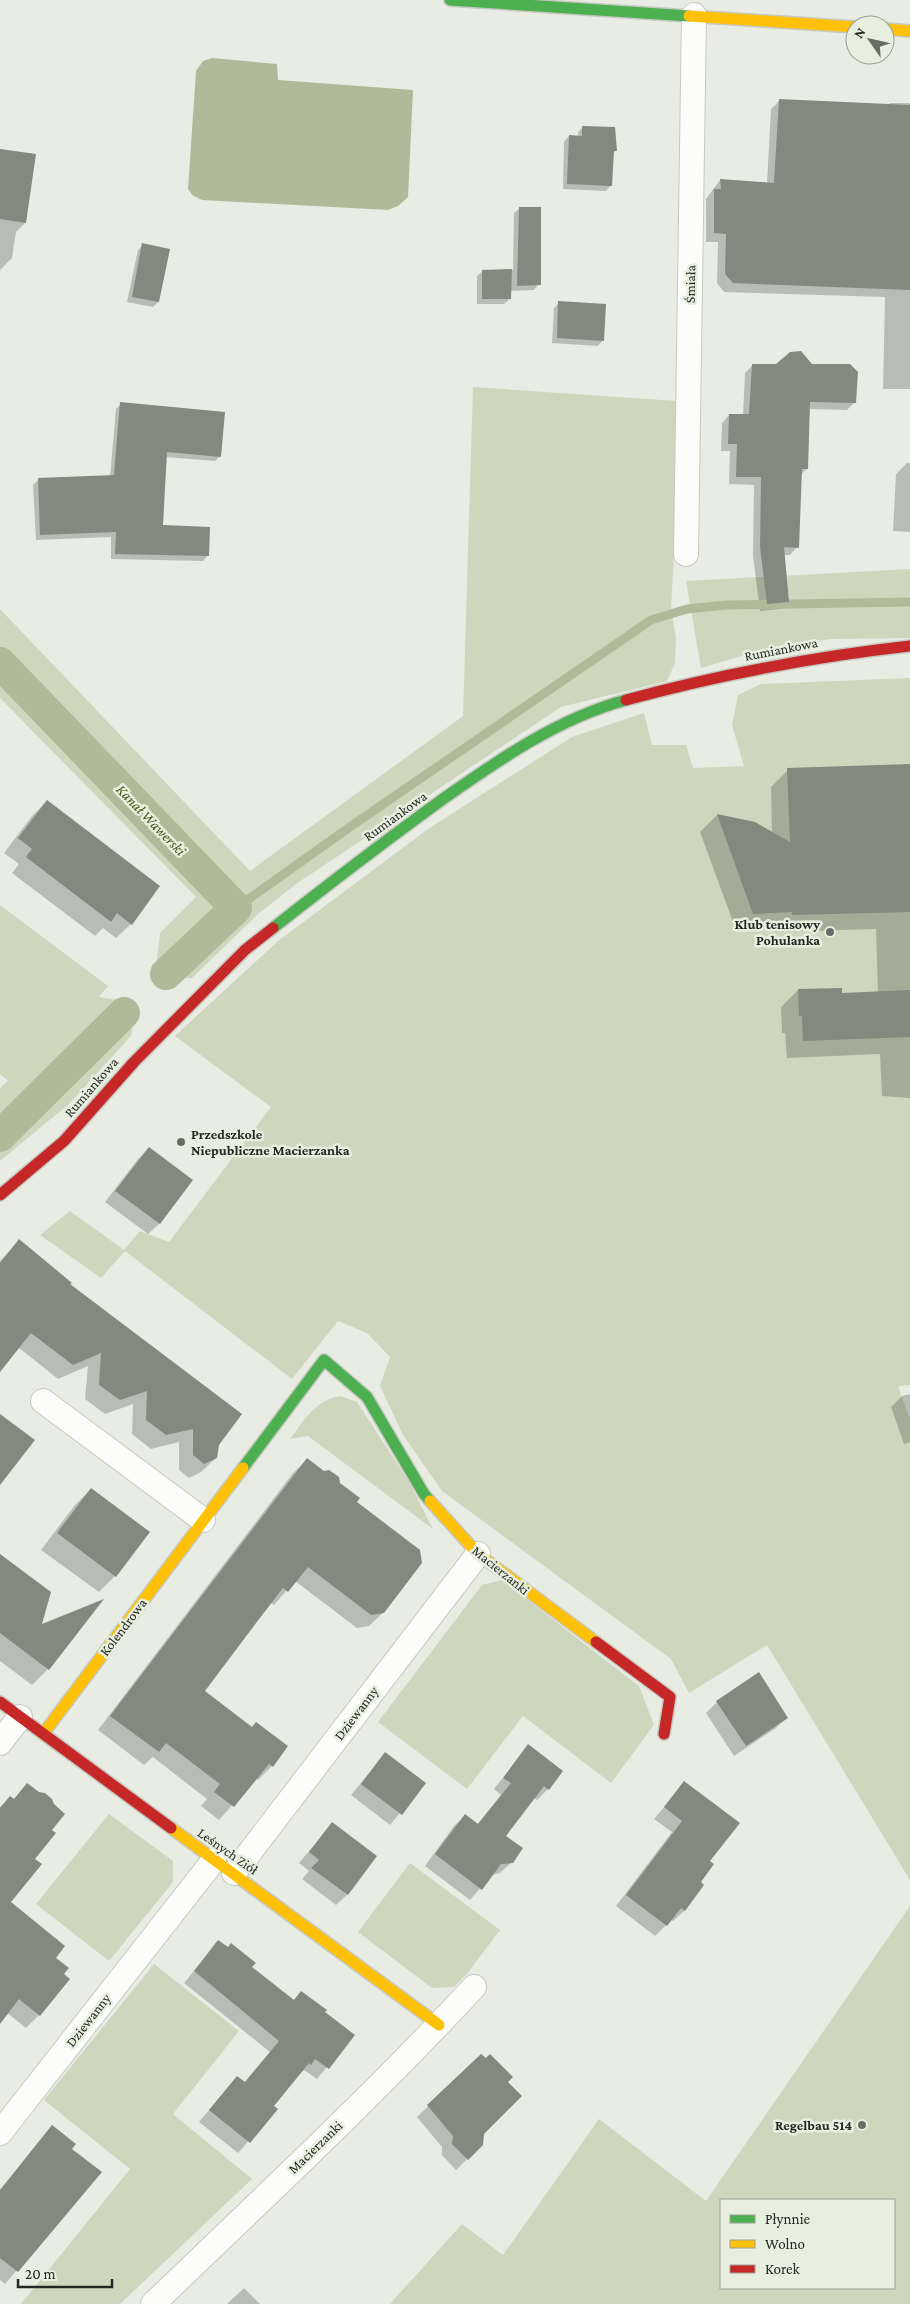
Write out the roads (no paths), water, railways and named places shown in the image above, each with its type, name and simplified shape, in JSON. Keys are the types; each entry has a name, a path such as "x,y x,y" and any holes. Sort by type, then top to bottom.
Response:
{"street":[{"path":"450,0 845,26"},
{"name":"Śmiała","path":"686,554 694,15"},
{"path":"895,30 910,31"},
{"name":"Rumiankowa","path":"0,1196 64,1141 134,1062 245,950 383,842 490,766 547,732 608,705 690,683 767,666 840,654 910,646"},
{"name":"Kolendrowa","path":"42,1734 324,1360"},
{"name":"Macierzanki","path":"324,1360 367,1397 424,1494 478,1554 670,1697 664,1734"},
{"path":"43,1401 203,1520"},
{"name":"Dziewanny","path":"234,1873 478,1554"},
{"name":"Leśnych Ziół","path":"0,1702 438,2025"},
{"path":"0,1743 20,1717"},
{"name":"Dziewanny","path":"0,2133 214,1860"},
{"name":"Macierzanki","path":"153,2304 438,2025 474,1986"}],"waterway":[{"path":"236,908 347,829 651,620 687,609 726,605 910,602"},
{"name":"Kanał Wawerski","path":"0,663 236,908 166,974"},
{"name":"Kanał Wawerski","path":"0,1136 124,1013"}],"place":[{"name":"Klub tenisowy Pohulanka","path":"830,932"},
{"name":"Przedszkole Niepubliczne Macierzanka","path":"181,1142"},
{"name":"Regelbau 514","path":"862,2125"}]}
